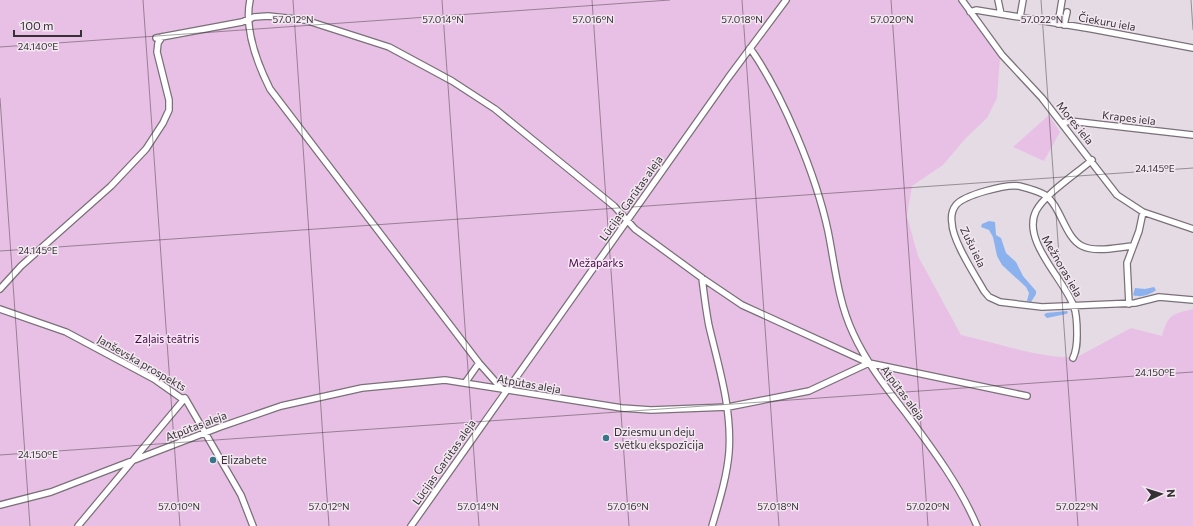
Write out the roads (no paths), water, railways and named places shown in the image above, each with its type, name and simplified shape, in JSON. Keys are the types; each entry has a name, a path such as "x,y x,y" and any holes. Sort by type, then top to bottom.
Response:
{"street":[{"path":"250,0 247,20 262,72 277,100 479,363 504,390"},
{"name":"Lūcijas Garūtas aleja","path":"411,526 504,390 628,221 750,48 786,0"},
{"name":"Mores iela","path":"962,0 1002,55 1023,76 1062,123 1092,160 1117,195 1143,212 1193,229"},
{"path":"998,0 1001,14"},
{"path":"1020,17 1023,0"},
{"path":"1061,25 1062,0"},
{"name":"Čiekuru iela","path":"970,12 976,10 1020,17 1193,48"},
{"path":"1061,25 1067,12"},
{"path":"156,38 247,20 254,17 268,16 316,22 389,47 412,58 452,81 495,109 614,206 635,229 742,305 868,362 1027,396"},
{"path":"0,289 20,266 111,186 146,149 163,123 169,107 157,48 162,37"},
{"path":"750,48 780,100 812,179 828,230 844,312 868,362"},
{"name":"Krapes iela","path":"1062,123 1070,121 1193,135"},
{"name":"Mežnoras iela","path":"1073,358 1076,351 1077,336 1074,306 1034,236 1032,225 1034,215 1047,196 1073,178 1092,160"},
{"name":"Zušu iela","path":"1047,196 1015,186 977,194 961,201 956,206 952,217 952,226 957,241 981,286 986,294 993,300 1020,306 1129,304 1159,297 1193,300"},
{"path":"1047,196 1073,238 1080,246 1093,249 1133,246"},
{"path":"1129,304 1127,263 1139,231 1143,212"},
{"path":"702,278 709,325 728,407 729,453 724,483 712,526"},
{"name":"Janševska prospekts","path":"0,309 66,332 154,379 181,398 184,398 203,434 243,500 253,526"},
{"name":"Atpūtas aleja","path":"0,505 51,492 107,472 203,434 285,405 362,388 439,380 622,408 652,410 728,407 809,391 868,362 950,475 965,499 977,526"},
{"path":"465,383 479,363"},
{"path":"78,526 184,398"},
{"path":"107,472 117,479"}],"water":[{"path":"989,221 995,222 996,235 1001,238 1006,253 1016,262 1023,276 1036,291 1036,294 1031,302 1027,301 1029,293 1026,287 1002,265 997,256 993,237 989,230 981,227 982,224"},
{"path":"1154,287 1156,290 1148,295 1133,295 1135,288 1145,289"},
{"path":"1067,311 1068,313 1066,314 1047,318 1044,315 1046,313"}],"place":[{"name":"Dziesmu un deju svētku ekspozīcija","path":"606,438"},
{"name":"Elizabete","path":"213,460"}],"park label":[{"name":"Mežaparks","path":"596,263"},
{"name":"Zaļais teātris","path":"167,339"}]}
